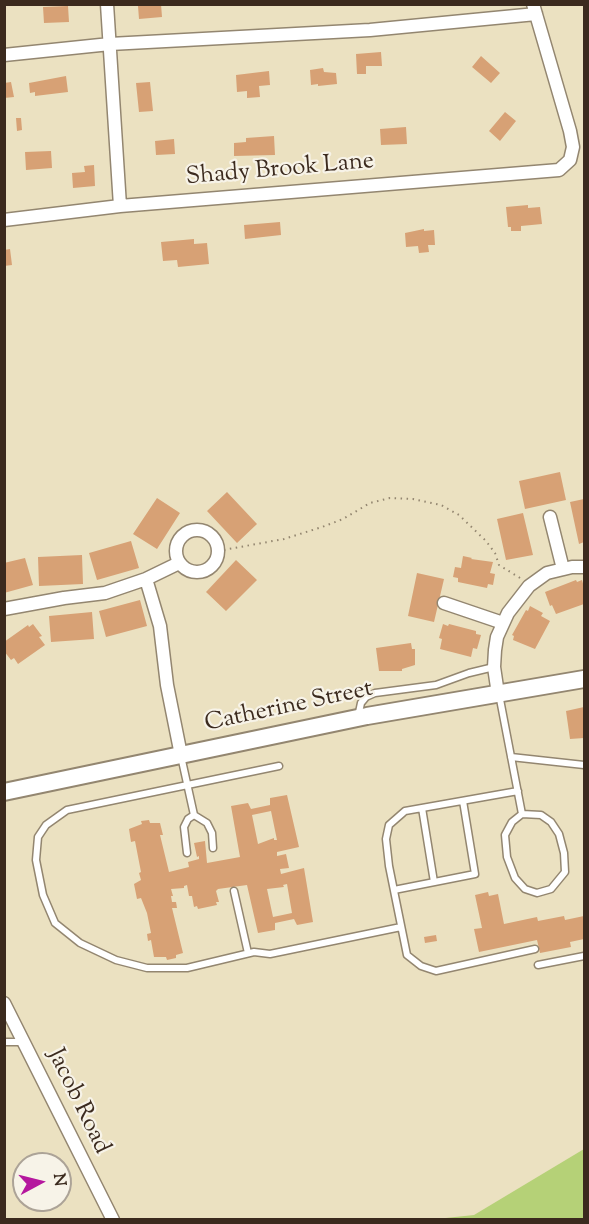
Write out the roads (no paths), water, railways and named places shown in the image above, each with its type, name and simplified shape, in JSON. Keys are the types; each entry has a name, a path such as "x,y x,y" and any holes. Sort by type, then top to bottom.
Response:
{"street":[{"path":"107,4 120,206"},
{"path":"4,55 110,44 370,30 535,9"},
{"name":"Shady Brook Lane","path":"4,220 120,206 559,170 570,160 572,139 535,9"},
{"path":"550,517 563,569"},
{"path":"196,529 212,535 218,550 212,566 205,570 188,570 179,563 175,550 181,535 196,529"},
{"path":"4,609 64,597 105,593 146,579 179,563"},
{"path":"498,694 494,667 495,650 502,623 508,613 529,586 546,573 572,567 585,567"},
{"path":"146,579 160,626 167,685 181,755"},
{"path":"444,603 502,623"},
{"name":"Catherine Street","path":"4,792 358,718 585,679"},
{"name":"Jacob Road","path":"4,1003 113,1220"}],"lane":[{"path":"358,718 361,703 366,697 375,693 436,685 494,667"},
{"path":"498,694 522,814"},
{"path":"181,755 194,815 207,824 212,833 213,849"},
{"path":"511,757 584,766"},
{"path":"279,766 68,810 46,825 38,837 36,860 43,895 55,923 80,943 116,960 147,968 187,968 248,953 270,954 401,927"},
{"path":"518,791 405,811 389,825 386,839 407,955 421,966 436,971 535,950"},
{"path":"394,890 475,874 463,801"},
{"path":"422,808 434,882"},
{"path":"522,814 542,815 551,822 559,834 564,853 565,872 551,889 537,893 525,889 515,878 507,857 505,835 512,822 522,814"},
{"path":"187,853 184,827 194,815"},
{"path":"234,891 248,953"},
{"path":"538,965 585,956"},
{"path":"4,1042 24,1041"}]}
